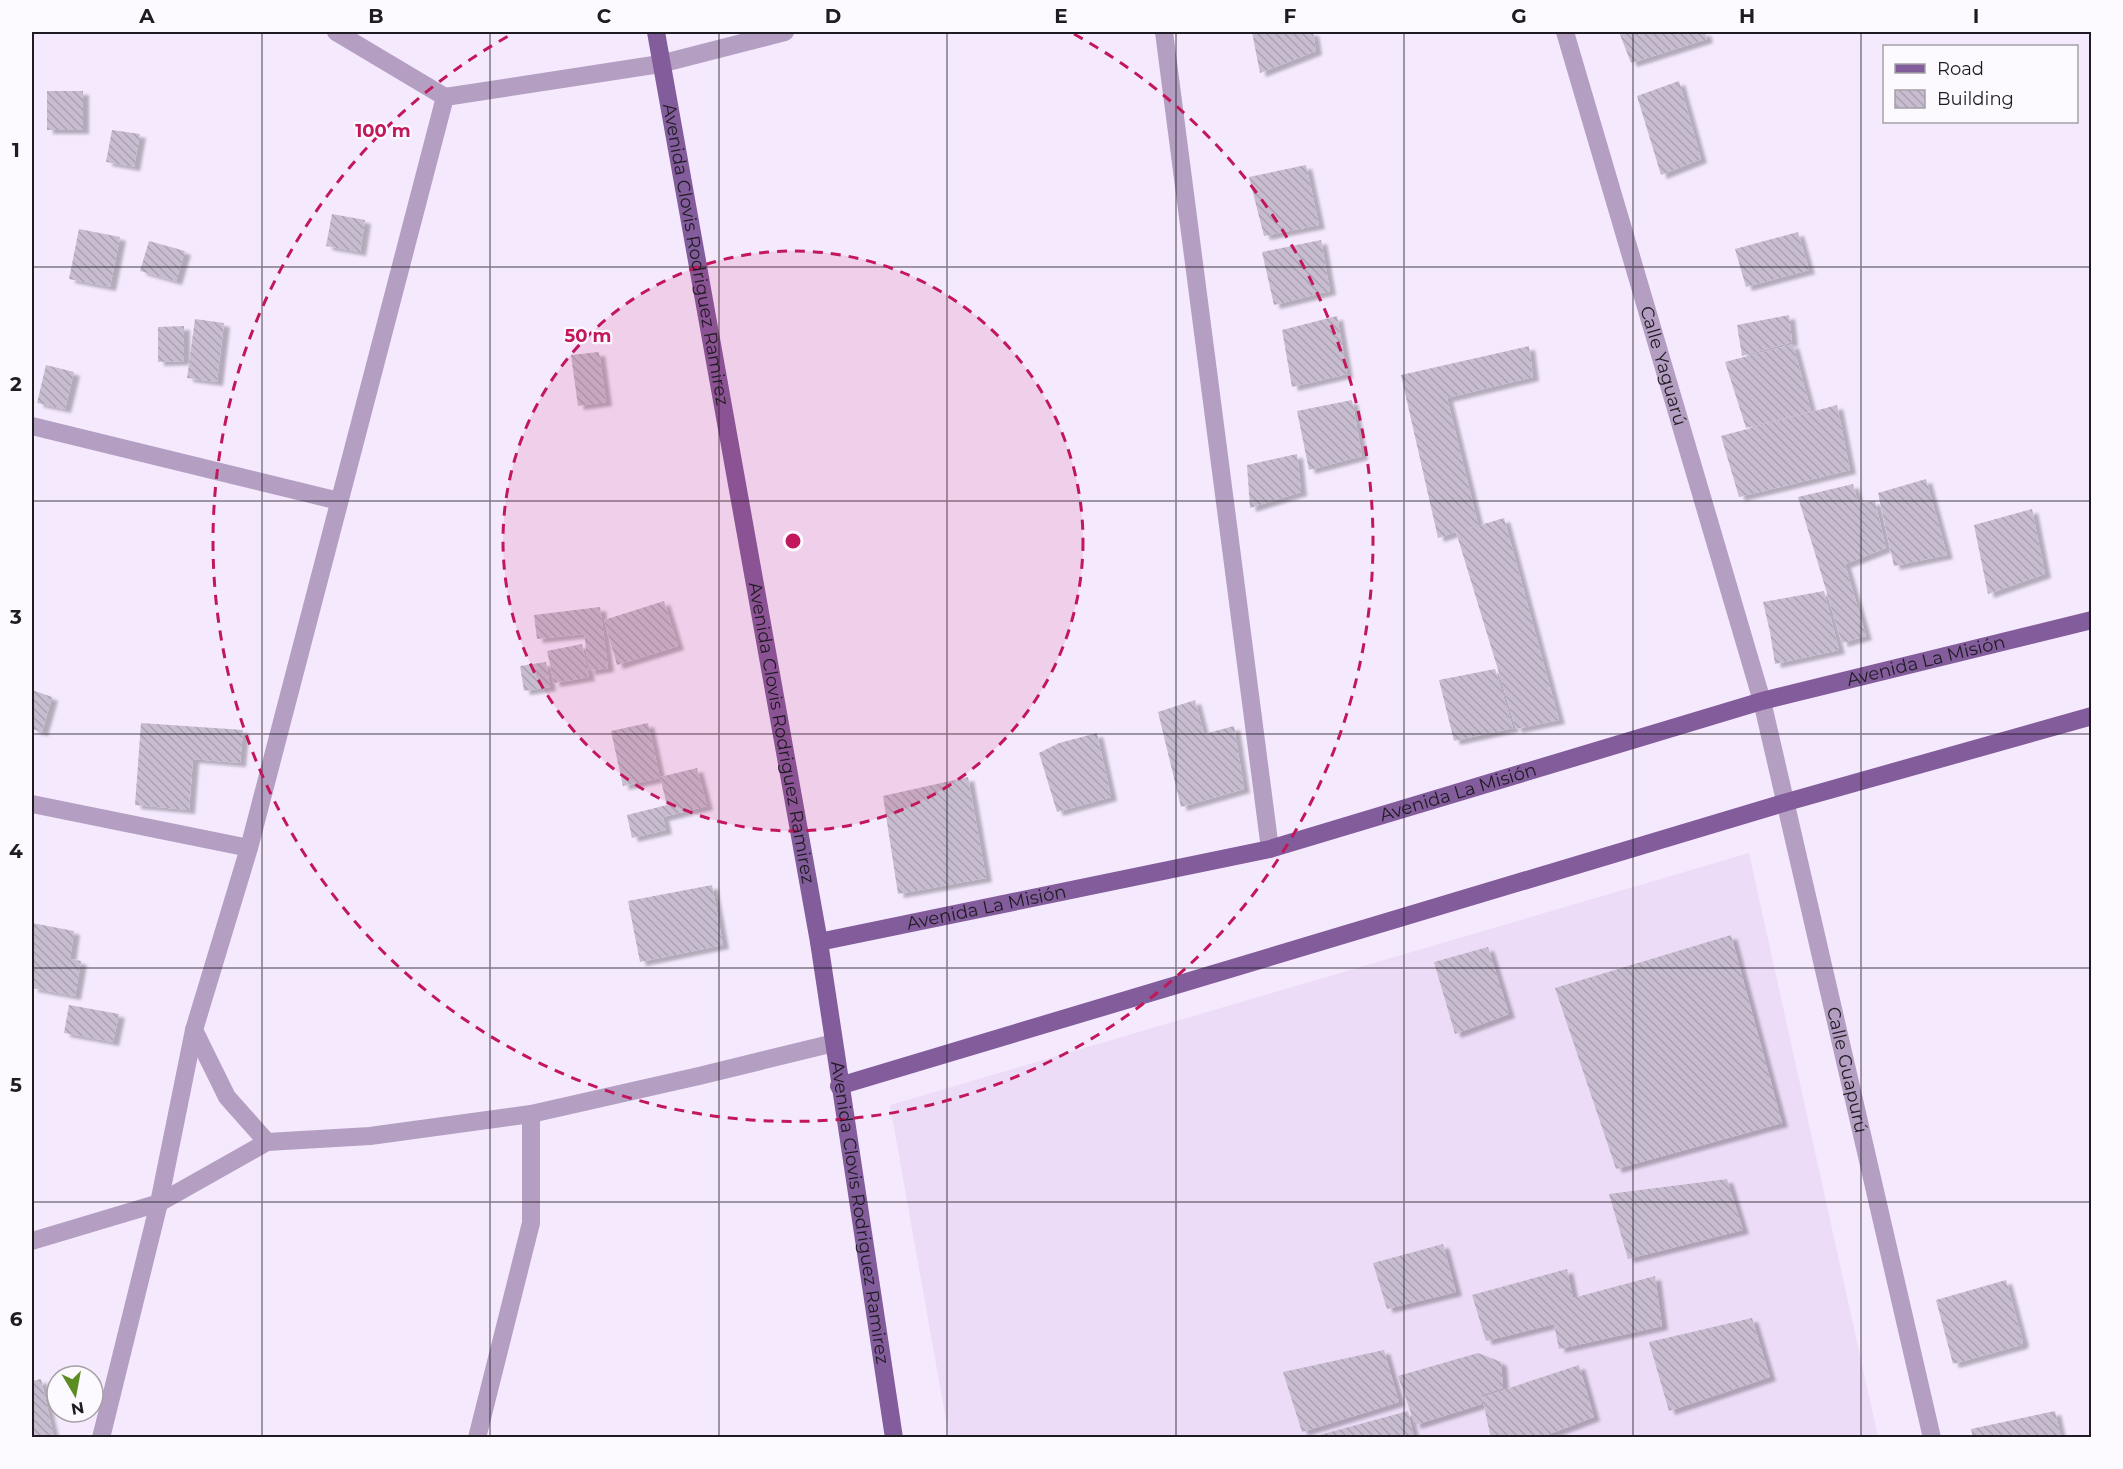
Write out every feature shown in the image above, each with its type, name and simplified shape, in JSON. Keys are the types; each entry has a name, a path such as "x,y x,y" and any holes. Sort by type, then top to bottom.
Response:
{"main road":[{"name":"Avenida Clovis Rodriguez Ramirez","path":"656,32 819,942 894,1437"},
{"name":"Avenida La Misión","path":"819,942 1270,849 1762,701 2091,620"},
{"path":"839,1086 1787,802 2091,716"}],"street":[{"path":"336,32 445,97 660,64 785,32"},
{"path":"1164,32 1270,849"},
{"name":"Calle Yaguarú","path":"1565,32 1762,701"},
{"path":"100,1437 159,1203 194,1030 249,848 445,97"},
{"path":"32,426 339,501"},
{"name":"Calle Guapurú","path":"1762,701 1932,1437"},
{"path":"32,804 249,848"},
{"path":"194,1030 227,1097 267,1142"},
{"path":"32,1242 159,1203 267,1142 370,1136 531,1114 834,1043"},
{"path":"477,1437 531,1223 531,1114"}],"shaded area":[{"path":"1749,853 1878,1437 949,1437 890,1105"}],"building":[{"path":"1252,32 1313,32 1316,51 1260,73"},
{"path":"1619,32 1705,32 1707,39 1631,63"},
{"path":"1679,81 1701,159 1661,175 1637,96"},
{"path":"47,91 83,91 83,130 47,130"},
{"path":"112,130 140,134 134,167 106,162"},
{"path":"1306,165 1319,225 1264,236 1249,177"},
{"path":"332,214 365,220 360,252 326,246"},
{"path":"79,229 120,237 110,287 69,279"},
{"path":"1798,232 1809,270 1746,287 1735,249"},
{"path":"1321,240 1330,291 1274,305 1262,252"},
{"path":"149,241 185,251 176,281 140,271"},
{"path":"1789,315 1792,342 1742,356 1737,325"},
{"path":"1337,316 1347,374 1292,387 1282,330"},
{"path":"195,319 224,323 217,382 187,378"},
{"path":"184,326 184,361 158,362 158,327"},
{"path":"1793,344 1811,411 1746,428 1725,362"},
{"path":"1529,346 1533,377 1447,398 1478,524 1464,530 1504,518 1559,720 1516,729 1456,532 1438,538 1401,375"},
{"path":"599,352 606,402 578,406 571,355"},
{"path":"46,365 74,372 65,409 37,403"},
{"path":"1352,400 1362,456 1309,470 1297,411"},
{"path":"1837,405 1850,470 1739,497 1721,436"},
{"path":"1297,454 1301,492 1250,508 1247,465"},
{"path":"1926,479 1947,555 1894,566 1878,493"},
{"path":"1853,484 1858,503 1875,501 1886,548 1845,564 1866,636 1842,643 1798,497"},
{"path":"2032,509 2045,574 1988,594 1974,525"},
{"path":"1824,591 1839,650 1775,664 1763,602"},
{"path":"664,601 678,646 617,665 604,620"},
{"path":"600,607 608,668 589,671 584,634 537,639 534,615"},
{"path":"582,644 589,677 554,683 547,651"},
{"path":"546,662 550,687 524,691 520,666"},
{"path":"1495,669 1513,728 1454,741 1439,680"},
{"path":"32,690 52,697 42,732 32,729"},
{"path":"1195,700 1204,734 1234,726 1244,789 1181,807 1158,712"},
{"path":"141,723 243,730 240,763 193,759 189,810 135,805"},
{"path":"648,723 660,778 623,786 611,731"},
{"path":"1097,733 1111,797 1057,812 1039,753 1059,743"},
{"path":"697,768 707,806 663,817 666,830 632,838 627,815 667,805 660,777"},
{"path":"968,777 986,878 898,894 883,796"},
{"path":"712,885 723,945 640,962 628,901"},
{"path":"32,923 74,931 70,959 81,961 75,996 32,988"},
{"path":"1731,935 1782,1123 1616,1169 1555,988"},
{"path":"1488,947 1509,1014 1455,1034 1434,962"},
{"path":"69,1005 119,1014 113,1042 64,1033"},
{"path":"1727,1179 1743,1230 1628,1259 1609,1194"},
{"path":"1443,1244 1456,1292 1387,1309 1373,1263"},
{"path":"1567,1269 1573,1298 1655,1276 1662,1326 1559,1349 1554,1324 1486,1341 1472,1295"},
{"path":"2006,1280 2023,1342 2021,1345 1953,1364 1936,1300"},
{"path":"1752,1318 1770,1377 1669,1411 1649,1342"},
{"path":"1384,1350 1399,1402 1302,1432 1283,1372"},
{"path":"1478,1353 1501,1362 1503,1388 1482,1395 1481,1392 1482,1404 1415,1425 1398,1376"},
{"path":"1579,1365 1594,1417 1539,1438 1491,1438 1482,1397"},
{"path":"41,1379 45,1397 45,1424 51,1424 54,1438 32,1438 32,1381"},
{"path":"1408,1411 1414,1438 1312,1438 1312,1437"},
{"path":"2055,1411 2061,1438 1973,1438 1971,1429"}]}
